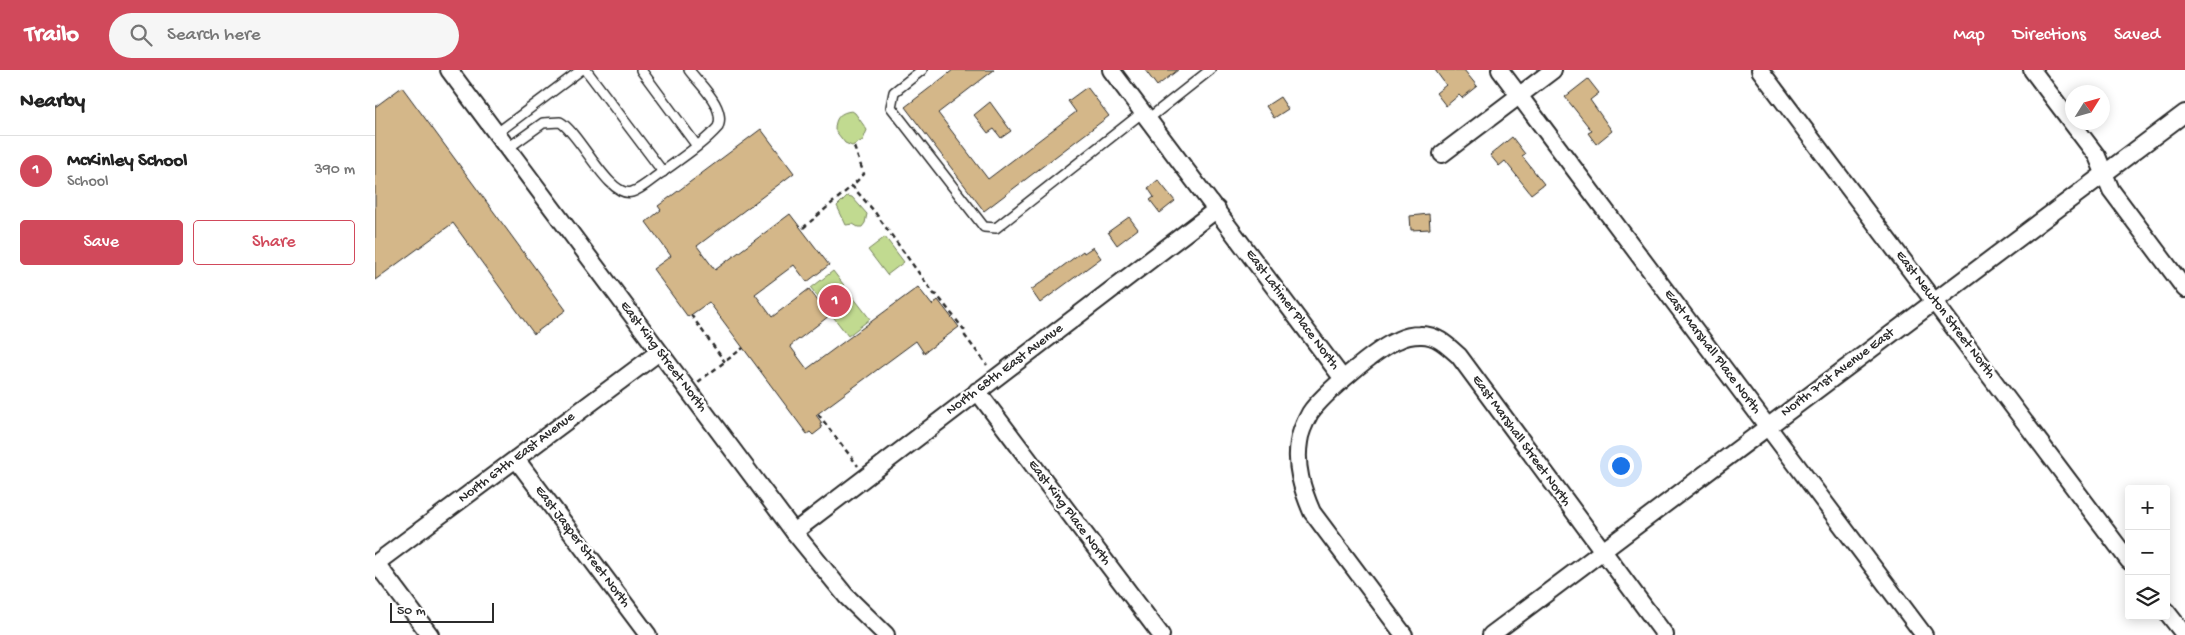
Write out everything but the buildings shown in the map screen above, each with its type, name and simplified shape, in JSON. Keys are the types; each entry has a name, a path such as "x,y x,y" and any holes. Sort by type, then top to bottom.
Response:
{"street":[{"name":"East King Street North","path":"449,70 794,532 846,596 887,635"},
{"name":"East Latimer Place North","path":"1111,70 1343,379 1311,413 1302,430 1297,463 1301,481 1312,512 1404,635"},
{"name":"East Marshall Place North","path":"1499,70 1924,635"},
{"path":"1442,154 1553,70"},
{"name":"East Newton Street North","path":"1760,70 2125,556"},
{"path":"2032,70 2097,156 2111,190 2185,289"},
{"name":"North 71st Avenue East","path":"1491,635 1933,300 2185,113"},
{"name":"North 68th East Avenue","path":"794,532 1217,209"},
{"name":"East Marshall Street North","path":"1343,379 1397,340 1422,335 1446,344 1459,356 1665,635"},
{"name":"North 67th East Avenue","path":"375,564 659,352"},
{"name":"East King Place North","path":"977,391 1161,635"},
{"name":"East Jasper Street North","path":"516,459 648,635"},
{"path":"375,564 430,635"},
{"path":"2170,616 2184,634"}],"lane":[{"path":"497,133 581,70"},
{"path":"586,70 663,172"},
{"path":"641,70 697,146"},
{"path":"508,148 543,123 560,122 570,129 613,185 625,192 637,190 719,128 720,114 689,70"},
{"path":"922,70 894,92 891,107 984,227 996,228 1145,115 1210,70"}],"path":[{"path":"803,228 864,174 854,147"},
{"path":"852,186 874,211 891,236 965,331 965,336 996,377"},
{"path":"691,316 725,362"},
{"path":"688,390 743,348"},
{"path":"818,414 866,476"}],"green space":[{"path":"852,111 867,130 863,140 852,146 845,143 835,130 839,116"},
{"path":"847,196 852,197 867,214 862,227 853,224 846,225 837,206"},
{"path":"885,237 904,262 887,275 868,250"},
{"path":"833,271 870,319 848,336 811,288"}],"place":[{"name":"McKinley School","path":"835,301"}]}
